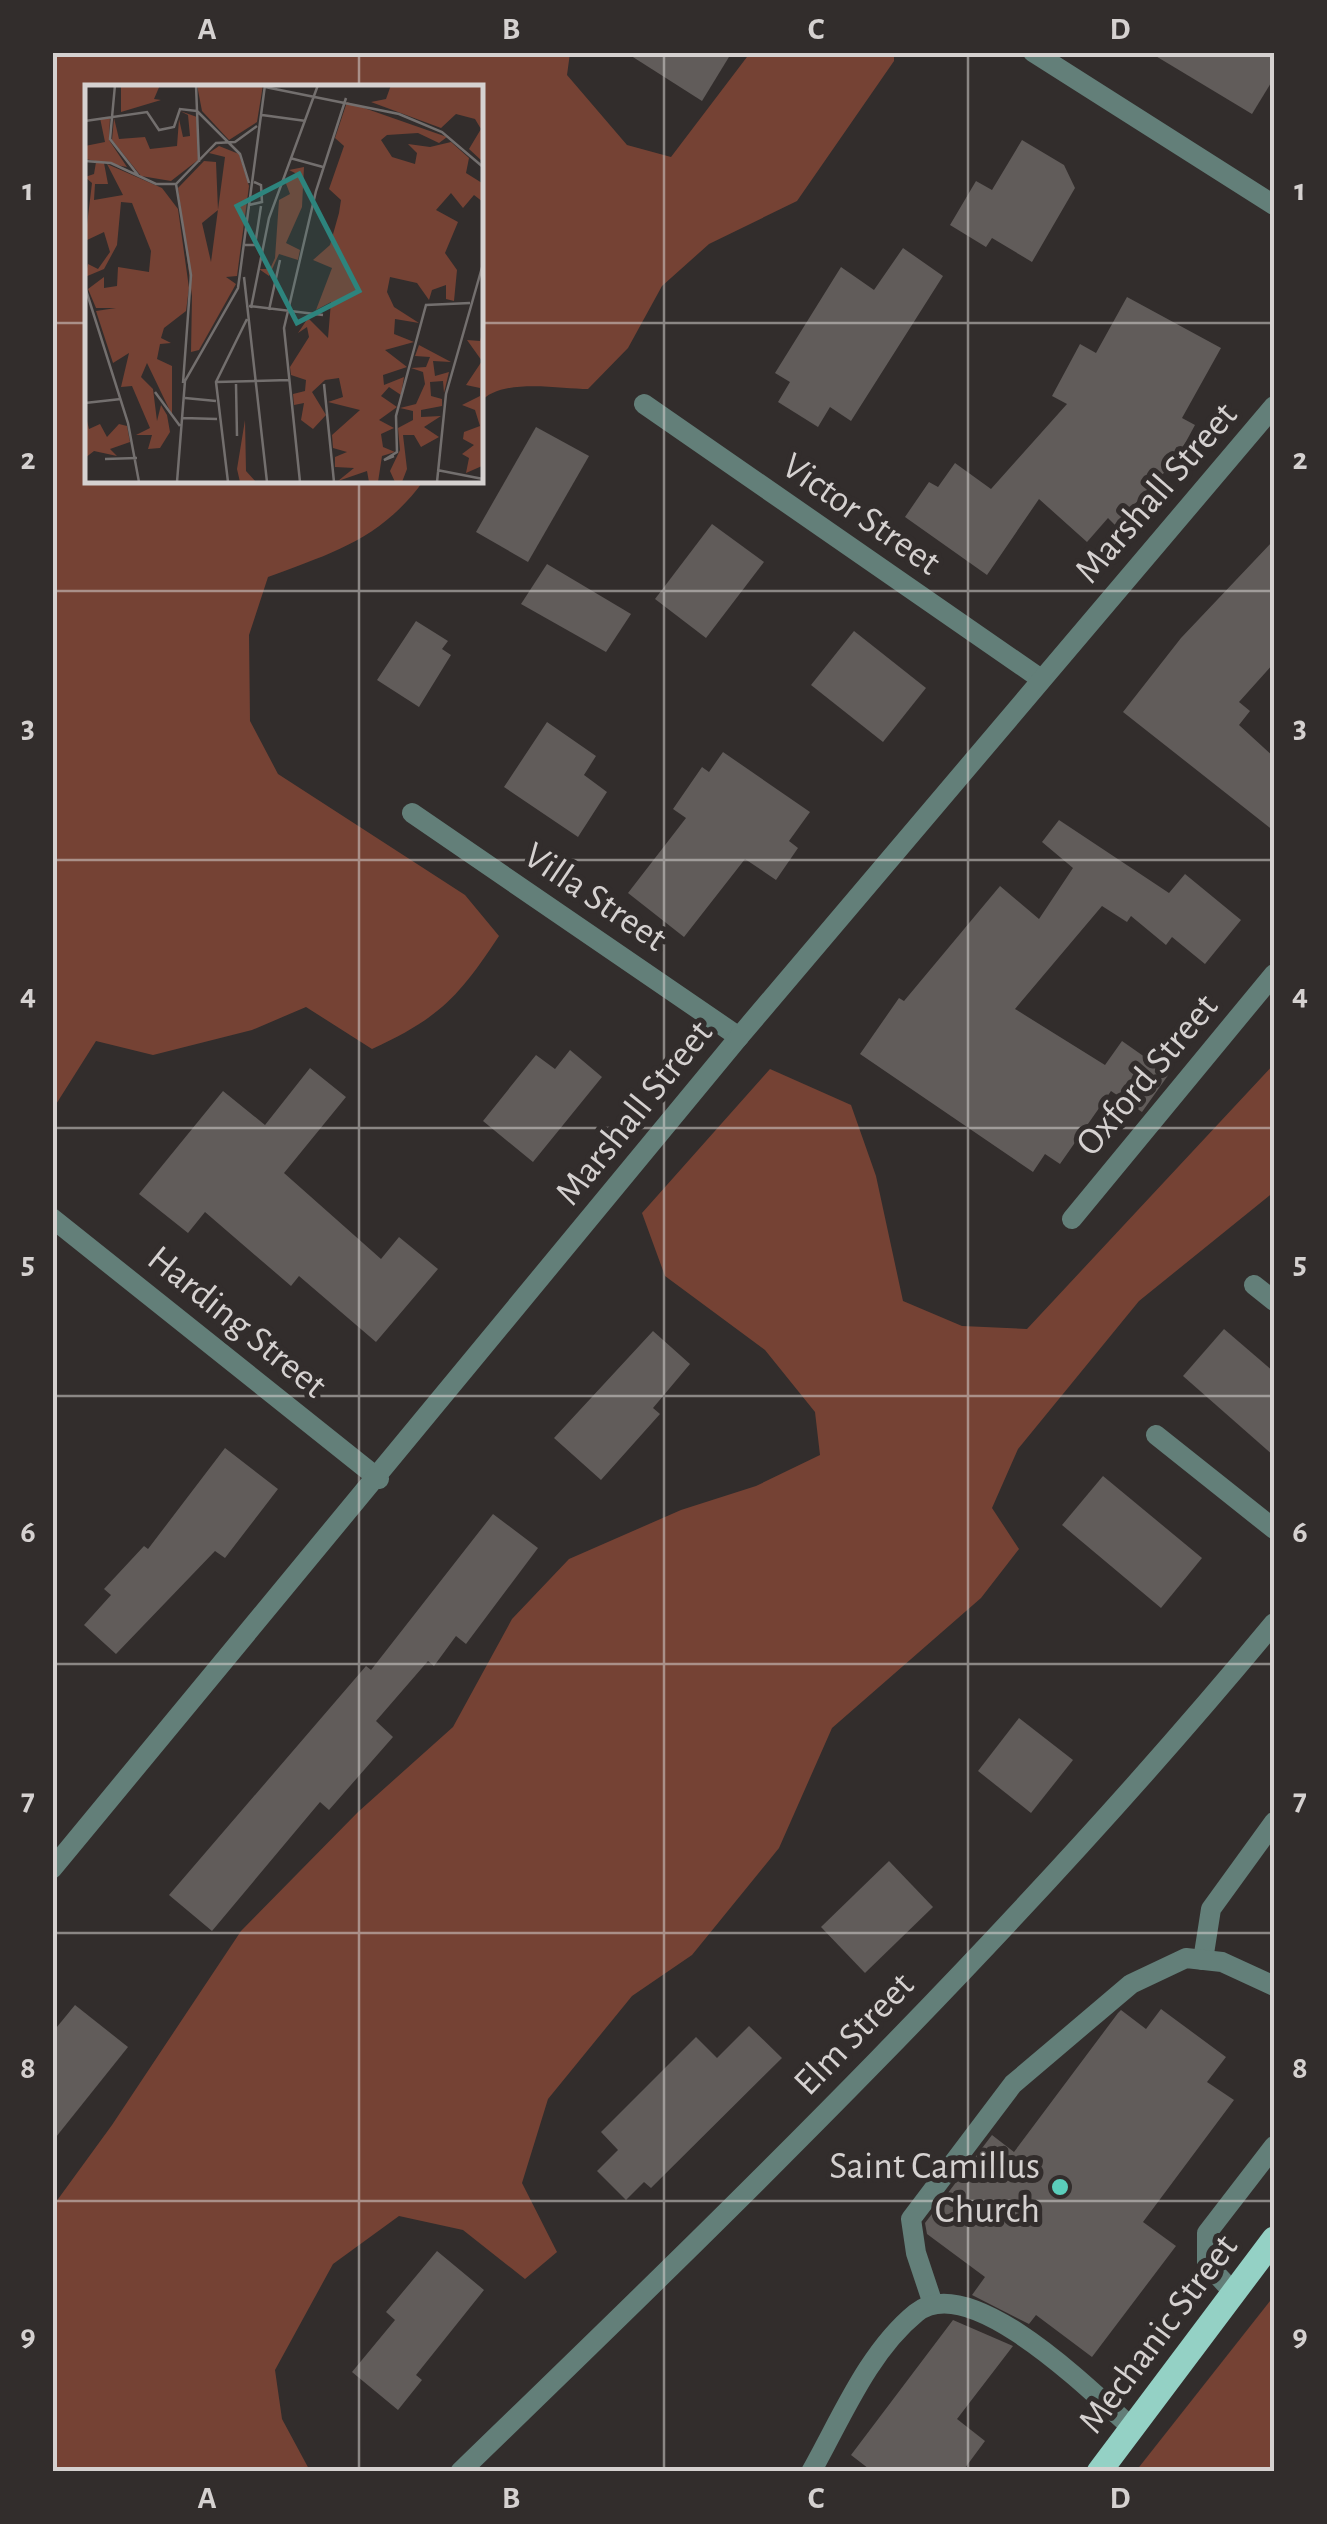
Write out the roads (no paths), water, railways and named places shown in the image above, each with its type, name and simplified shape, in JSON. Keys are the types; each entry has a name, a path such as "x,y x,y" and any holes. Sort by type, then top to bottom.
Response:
{"main road":[{"name":"Mechanic Street","path":"1099,2472 1274,2240"}],"street":[{"path":"1033,52 1274,204"},
{"name":"Victor Street","path":"644,404 1041,679"},
{"name":"Marshall Street","path":"52,1869 379,1479 739,1037 1274,406"},
{"name":"Villa Street","path":"412,813 739,1037"},
{"name":"Oxford Street","path":"1072,1219 1274,974"},
{"name":"Harding Street","path":"52,1218 379,1479"},
{"path":"1254,1285 1274,1301"},
{"path":"1156,1435 1274,1529"},
{"name":"Elm Street","path":"460,2472 894,2044 1159,1758 1274,1623"},
{"path":"1204,1960 1211,1908 1274,1822"},
{"path":"933,2304 916,2253 911,2219 1013,2084 1130,1984 1186,1958 1222,1962 1274,1986"},
{"path":"1234,2293 1207,2264 1207,2233 1274,2146"},
{"path":"811,2472 873,2361 917,2312 933,2304 977,2308 1053,2358 1132,2428"}],"place":[{"name":"Saint Camillus Church","path":"1060,2187"}]}
